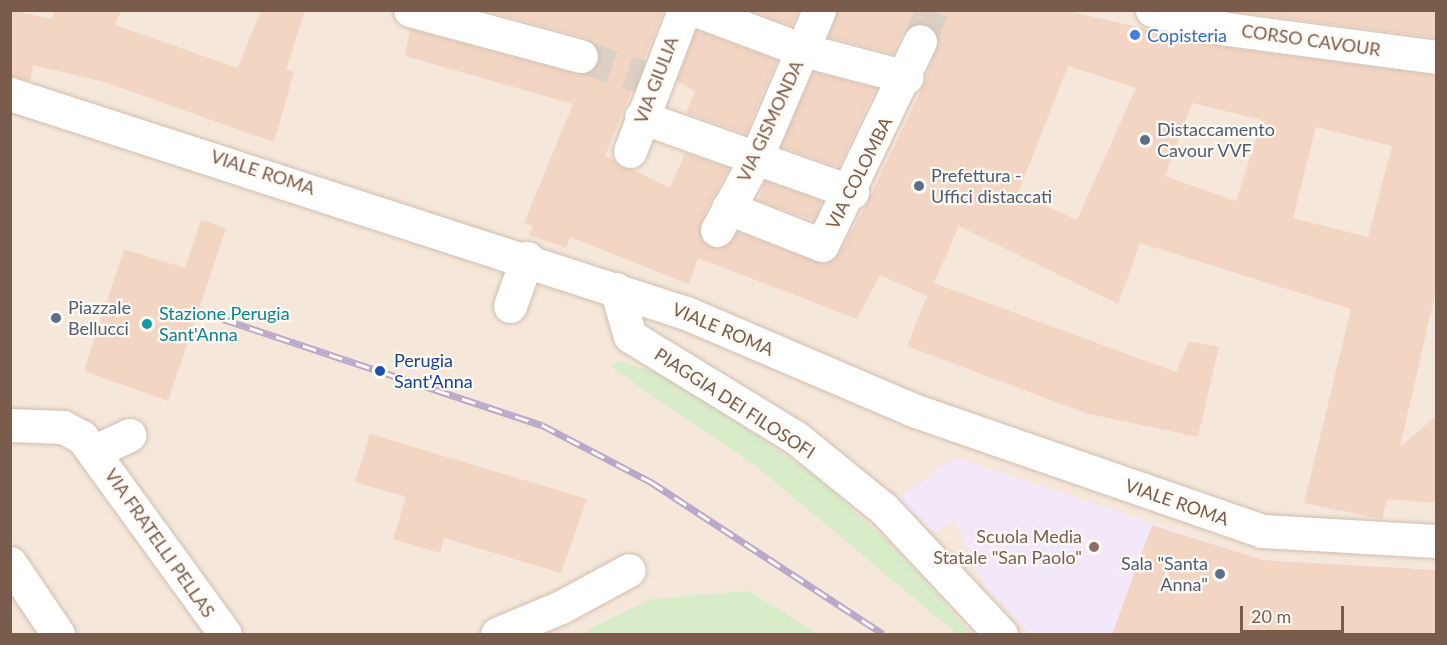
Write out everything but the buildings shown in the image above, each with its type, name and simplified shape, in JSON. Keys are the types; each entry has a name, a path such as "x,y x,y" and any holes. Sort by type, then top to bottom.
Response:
{"street":[{"path":"410,10 581,56"},
{"name":"VIA GIULIA","path":"630,151 640,117 647,78 684,10"},
{"path":"696,10 803,50 907,77"},
{"name":"VIA GISMONDA","path":"722,219 756,158 819,10"},
{"name":"CORSO CAVOUR","path":"1152,10 1229,20 1437,57"},
{"name":"VIA COLOMBA","path":"722,219 822,245 852,192 907,77 920,41"},
{"name":"VIALE ROMA","path":"10,94 527,258 686,313 913,410 1262,531 1437,541"},
{"path":"640,117 852,192"},
{"path":"510,306 527,258"},
{"name":"PIAGGIA DEI FILOSOFI","path":"616,289 630,336 813,452 884,509 1001,634"},
{"name":"VIA FRATELLI PELLAS","path":"10,425 63,427 95,451 225,634"},
{"path":"95,451 129,435"},
{"path":"10,563 58,634"},
{"path":"497,634 561,608 629,570"}],"shaded area":[{"path":"11,11 1436,11 1436,634 11,634"},
{"name":"Scuola Media Statale \"San Paolo\"","path":"955,457 1263,560 1436,569 1436,634 1029,634 983,583 954,520 935,533 898,499"}],"green space":[{"path":"617,361 671,376 818,478 902,555 972,634 957,634 758,468 611,367"},
{"path":"749,591 818,634 579,634 651,599"}],"tunnel":[{"path":"920,41 932,10"},
{"path":"581,56 641,76"}],"railway":[{"path":"223,319 542,425 651,482 883,634"}],"place":[{"name":"Copisteria","path":"1135,35"},
{"name":"Distaccamento Cavour VVF","path":"1145,140"},
{"name":"Prefettura - Uffici distaccati","path":"919,186"},
{"name":"Piazzale Bellucci","path":"56,318"},
{"name":"Stazione Perugia Sant'Anna","path":"147,324"},
{"name":"Perugia Sant'Anna","path":"380,371"},
{"name":"Scuola Media Statale \"San Paolo\"","path":"1094,547"},
{"name":"Sala \"Santa Anna\"","path":"1220,574"}]}
